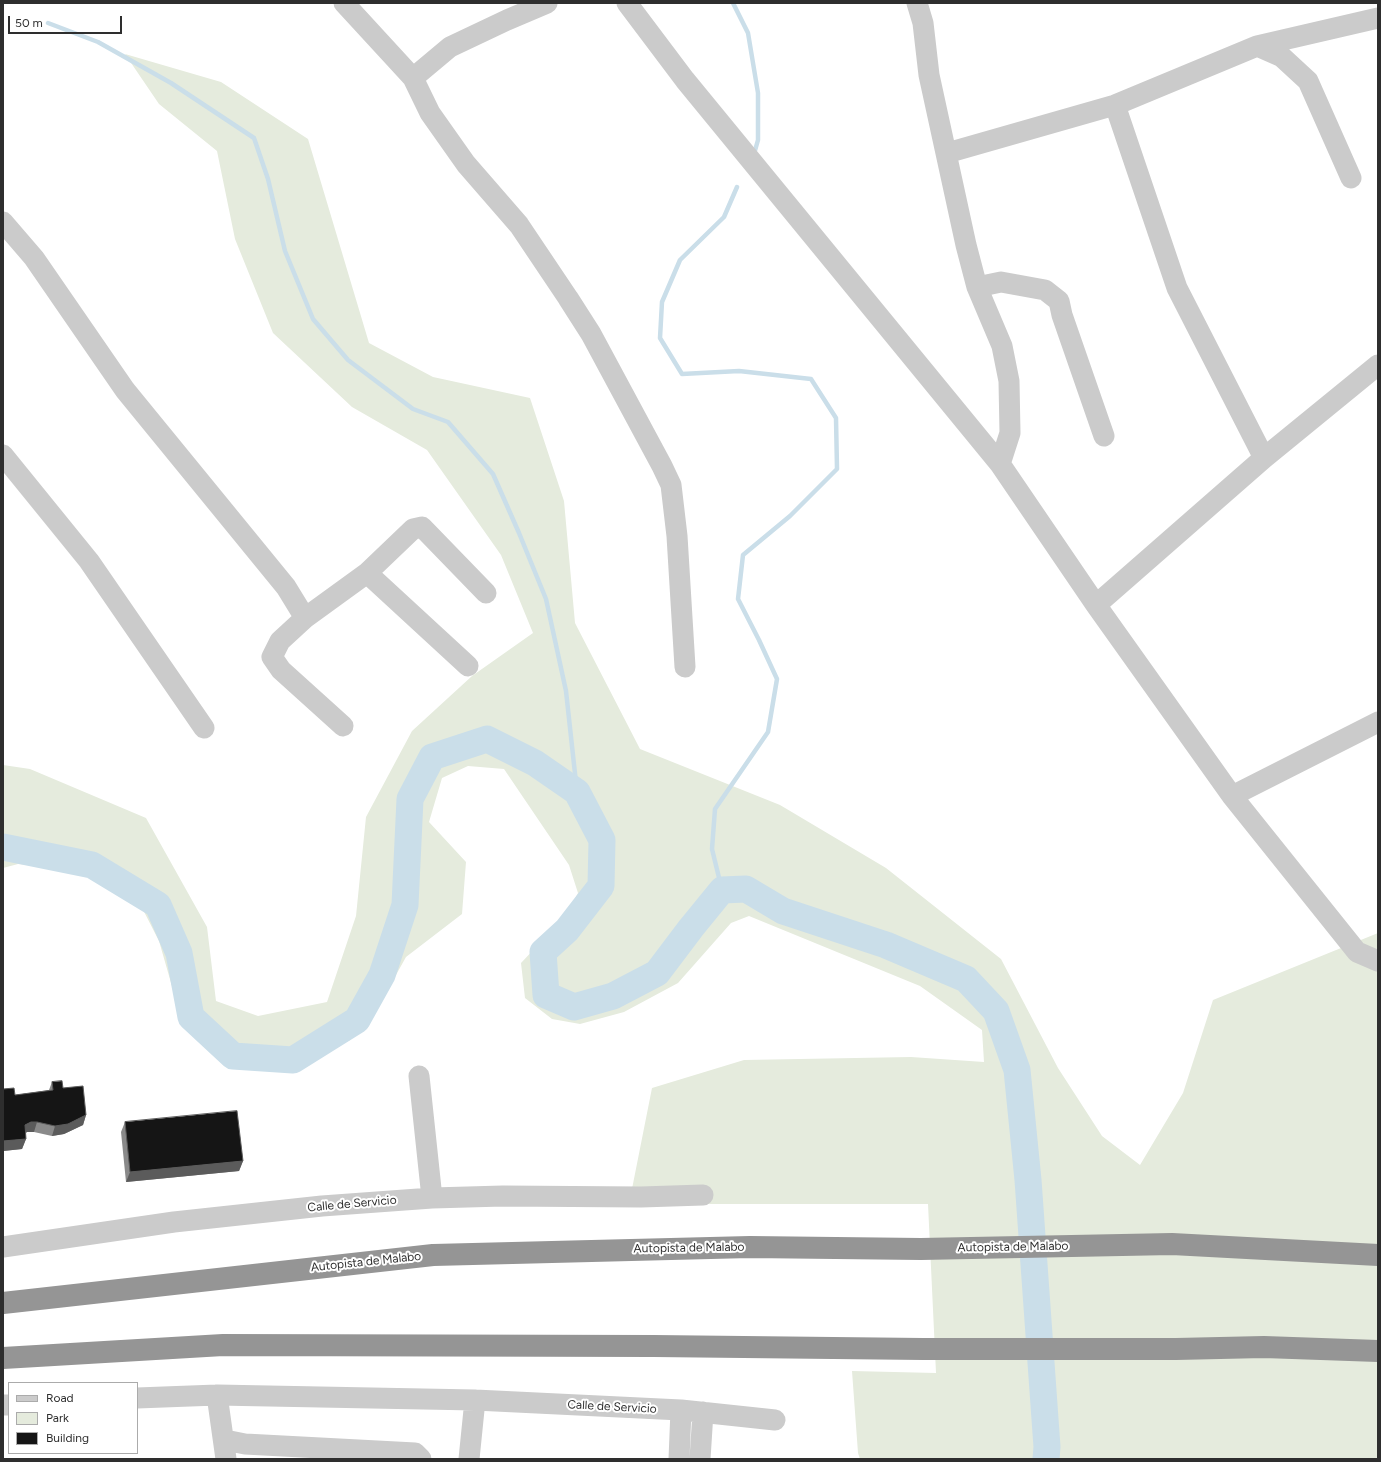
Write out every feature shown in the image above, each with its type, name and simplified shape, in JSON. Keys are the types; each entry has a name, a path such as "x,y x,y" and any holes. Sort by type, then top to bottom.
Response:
{"highway":[{"name":"Autopista de Malabo","path":"3,1304 433,1255 750,1247 921,1250 1172,1244 1378,1255"},
{"path":"3,1358 222,1345 646,1346 923,1350 1264,1348 1378,1351"}],"street":[{"path":"344,3 413,78 430,113 466,164 519,225 591,334 662,466 671,485 676,528 685,667"},
{"path":"413,78 450,47 547,3"},
{"path":"627,3 685,80 1000,464 1096,606 1232,796 1357,952 1378,961"},
{"path":"917,3 923,23 929,75 966,245 977,287 1002,346 1009,381 1010,433 1000,464"},
{"path":"946,153 1115,104 1257,46 1378,18"},
{"path":"1257,46 1282,57 1308,81 1351,178"},
{"path":"1115,104 1177,288 1264,458"},
{"path":"3,222 34,258 124,390 286,587 305,618"},
{"path":"977,287 1001,282 1045,290 1059,301 1062,315 1104,436"},
{"path":"1096,606 1264,458 1378,365"},
{"path":"3,455 89,561 204,728"},
{"path":"343,726 281,670 272,657 280,641 305,618 367,573 413,529 422,527 486,593"},
{"path":"367,573 468,666"},
{"path":"1232,796 1378,722"},
{"path":"419,1076 432,1198"},
{"name":"Calle de Servicio","path":"3,1247 174,1222 322,1206 432,1198 503,1196 641,1197 703,1195"},
{"path":"217,1394 226,1449 352,1455 415,1453 421,1459"},
{"name":"Calle de Servicio","path":"138,1398 217,1394 475,1400 680,1410 775,1420"},
{"path":"469,1459 475,1400"},
{"path":"679,1459 680,1410"},
{"path":"700,1459 703,1412"}],"green space":[{"path":"125,54 221,82 308,139 369,343 433,377 530,398 564,501 575,623 640,749 780,805 886,868 1001,959 1058,1068 1102,1136 1140,1165 1183,1093 1213,1000 1378,933 1378,1459 860,1459 858,1453 852,1371 936,1373 928,1204 629,1204 652,1088 744,1060 911,1057 984,1062 982,1030 920,986 749,916 731,923 678,983 624,1012 580,1024 552,1019 525,998 521,963 567,914 578,893 569,865 504,769 468,766 442,778 429,822 466,862 462,914 406,957 377,1009 350,1040 303,1065 231,1068 184,1028 159,941 135,894 87,869 18,864 3,868 3,765 30,769 146,818 207,927 216,1001 258,1016 327,1002 356,916 366,817 412,731 472,676 533,633 501,555 427,450 352,407 273,333 235,239 217,151 159,104"}],"building":[{"path":"62,1081 63,1088 83,1086 86,1115 68,1124 55,1126 31,1122 25,1125 26,1139 3,1141 3,1089 14,1088 15,1095 53,1090 52,1082"},
{"path":"237,1111 243,1161 130,1172 125,1122"}],"waterway":[{"path":"733,3 748,33 758,93 758,140 754,154"},
{"path":"48,23 98,42 171,83 254,138 268,179 285,251 313,319 348,360 413,409 448,422 493,474 546,599 566,691 577,792"},
{"path":"722,890 712,849 715,809 768,732 777,679 738,599 743,555 790,516 837,469 836,418 811,379 739,371 682,374 660,338 662,302 680,260 724,217 737,187"},
{"path":"3,847 92,865 158,905 179,953 191,1017 233,1056 293,1060 357,1020 382,975 405,905 410,799 432,757 487,739 535,763 577,792 602,840 601,886 567,930 543,952 546,995 574,1007 613,996 657,973 722,890 746,889 783,911 886,945 966,979 996,1011 1017,1070 1028,1180 1047,1447 1046,1459"}]}
